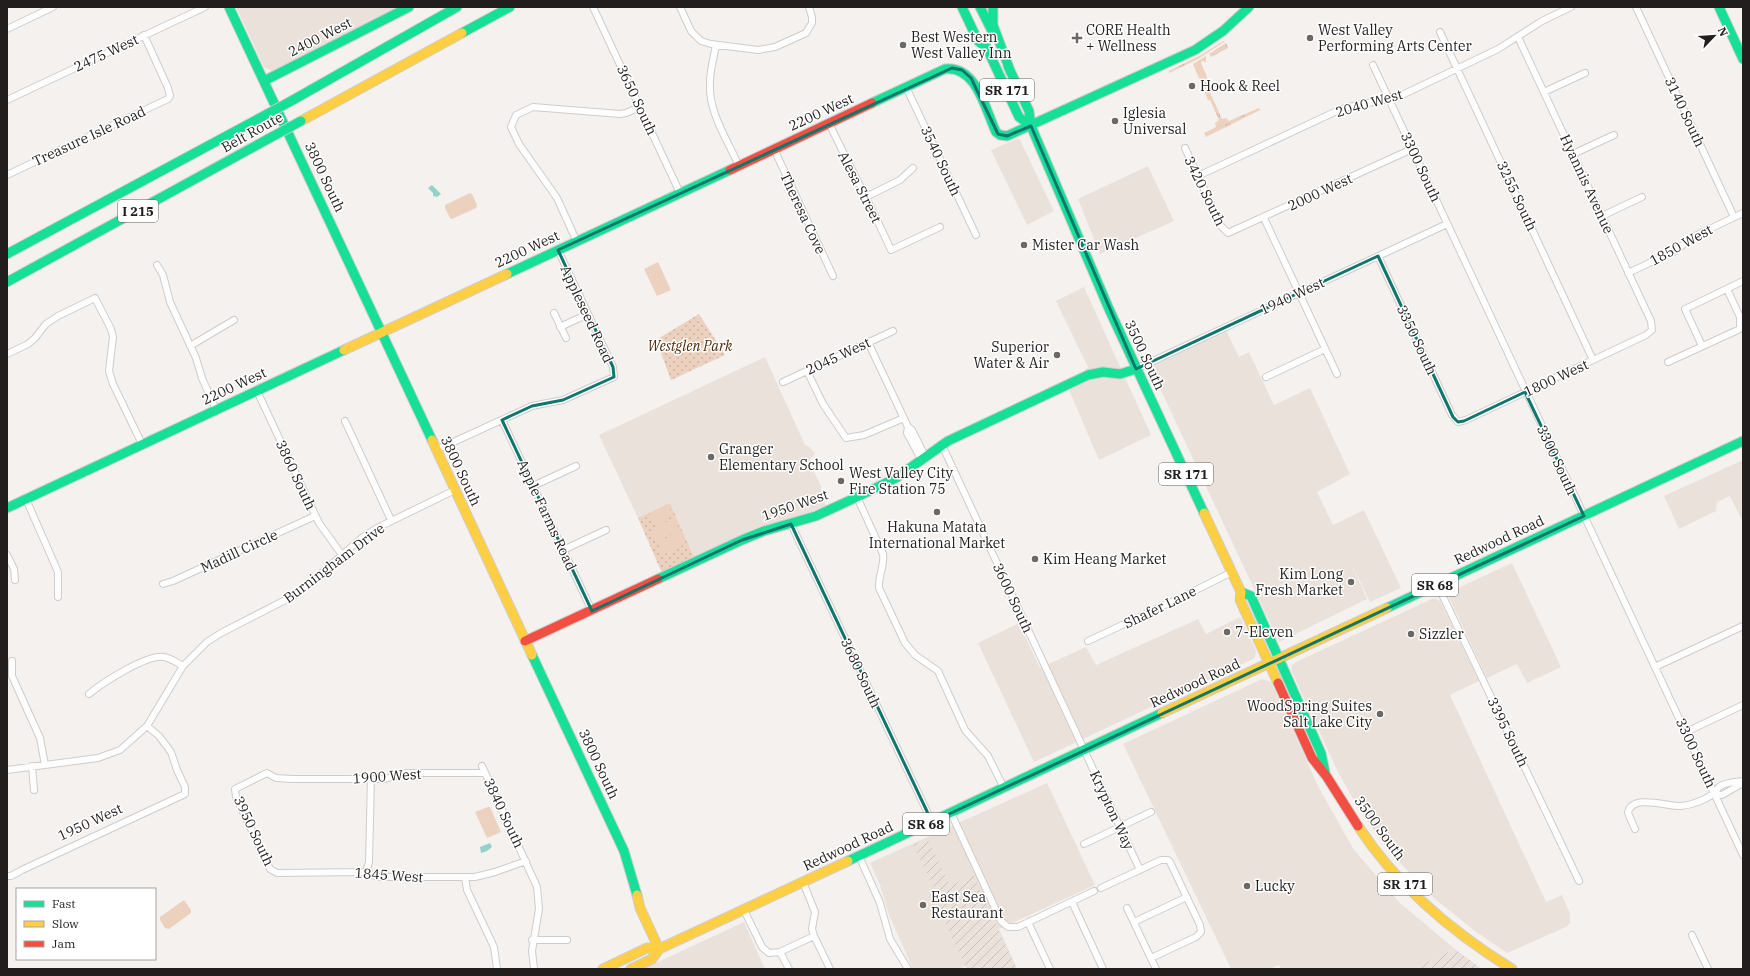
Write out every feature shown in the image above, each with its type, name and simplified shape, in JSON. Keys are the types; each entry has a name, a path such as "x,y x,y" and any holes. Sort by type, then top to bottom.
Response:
{"main road":[{"name":"3800 South","path":"230,7 624,851 632,875 640,908 659,949"},
{"name":"2400 West","path":"264,81 409,7"},
{"name":"Belt Route","path":"7,254 293,100 457,7"},
{"name":"Belt Route","path":"7,282 510,7"},
{"path":"962,7 978,41 988,50"},
{"name":"3500 South","path":"967,7 1019,117 1031,126"},
{"name":"3500 South","path":"980,7 1029,111 1031,126 1094,276 1136,369 1232,572 1241,592 1240,600 1312,758 1326,773 1369,841 1408,888 1463,936 1512,969"},
{"path":"992,7 993,24 1011,73"},
{"path":"1031,126 1195,50 1223,31 1248,7"},
{"path":"1719,7 1743,59"},
{"name":"2200 West","path":"7,508 945,69 959,68 971,78 998,134 1007,136 1031,126"},
{"name":"1950 West","path":"525,641 742,540 764,531 816,516 857,497 896,478 942,445 1088,375 1103,372 1120,374 1136,369"},
{"name":"Redwood Road","path":"603,969 647,948 659,949 744,910 1743,441"},
{"name":"3500 South","path":"1241,592 1251,596 1321,753 1326,773"},
{"name":"Redwood Road","path":"631,969 652,959 659,949"}],"street":[{"path":"7,29 53,7"},
{"name":"2475 West","path":"7,100 205,7"},
{"name":"3650 South","path":"593,7 680,193"},
{"path":"680,7 695,37 702,41 716,45 758,50 767,50 806,33 810,28 812,17 809,7"},
{"name":"2040 West","path":"1198,176 1339,110 1358,104 1389,99 1457,69 1498,49 1548,18 1571,7"},
{"name":"3140 South","path":"1636,7 1734,217"},
{"name":"3255 South","path":"1440,32 1593,360"},
{"name":"Treasure Isle Road","path":"7,175 165,101 170,96 168,88 144,35"},
{"name":"Hyannis Avenue","path":"1518,37 1652,323 1652,330"},
{"path":"716,45 710,83 711,99 718,121 739,166"},
{"name":"3300 South","path":"1373,65 1743,855"},
{"path":"1544,92 1585,73"},
{"name":"3540 South","path":"906,87 976,234"},
{"path":"576,242 557,198 519,144 511,127 516,115 533,107 620,114 640,107"},
{"name":"Alesa Street","path":"829,123 891,250 940,227"},
{"path":"1573,154 1614,135"},
{"name":"3420 South","path":"1185,148 1221,226 1227,233"},
{"name":"Theresa Cove","path":"774,149 833,276"},
{"name":"2000 West","path":"1227,233 1232,233 1412,149"},
{"path":"866,197 900,180 913,168"},
{"path":"1602,216 1642,197"},
{"name":"1850 West","path":"1628,273 1670,254 1695,236 1743,213"},
{"path":"1264,218 1337,374"},
{"name":"1940 West","path":"1136,369 1447,224"},
{"name":"Appleseed Road","path":"436,450 532,406 564,400 614,377 613,367 558,250"},
{"name":"3350 South","path":"1378,256 1452,415 1458,422"},
{"path":"157,265 163,275 172,308 190,346 216,410"},
{"path":"1702,346 1685,309 1743,281"},
{"path":"1668,362 1740,328 1740,317 1727,289"},
{"path":"7,354 28,344 36,338 46,324 58,316 95,298 107,322 112,337 109,371 142,444"},
{"path":"554,313 566,338"},
{"path":"560,327 588,314"},
{"path":"190,346 234,320"},
{"name":"2045 West","path":"783,382 893,330"},
{"name":"1800 West","path":"1458,422 1466,420 1646,335 1652,330"},
{"path":"868,342 908,427 907,433 923,458"},
{"path":"1266,377 1325,349"},
{"path":"807,371 823,404 846,438 864,435 904,418"},
{"name":"3860 South","path":"257,391 315,516 326,535 342,555"},
{"name":"Apple Farms Road","path":"502,420 592,611"},
{"path":"345,421 391,520"},
{"name":"3600 South","path":"942,445 1084,751"},
{"path":"533,486 576,466"},
{"name":"Burningham Drive","path":"7,770 98,758 120,750 131,742 146,726 184,666 207,642 220,632 297,594 363,537 391,520 455,490"},
{"path":"857,497 883,554 884,559 878,580 879,588 905,643 915,655 938,670 965,730 988,756 1004,788"},
{"path":"26,499 58,572 58,597"},
{"name":"Madill Circle","path":"163,584 315,516"},
{"name":"3680 South","path":"791,524 932,822"},
{"path":"563,550 606,530"},
{"path":"7,554 14,569 15,580"},
{"name":"Shafer Lane","path":"1088,641 1232,572"},
{"name":"3395 South","path":"1437,584 1579,881"},
{"path":"1655,667 1743,626"},
{"path":"89,694 107,680 157,657 170,659 184,666"},
{"path":"12,661 12,676 40,738 45,765"},
{"path":"1686,732 1743,705"},
{"name":"1950 West","path":"7,876 11,876 185,794 185,787 171,752 159,736 146,726"},
{"name":"Krypton Way","path":"1084,751 1140,870"},
{"path":"32,766 34,790"},
{"name":"3840 South","path":"482,766 526,861"},
{"name":"1900 West","path":"235,789 267,773 276,778 385,779 404,773 485,773"},
{"path":"366,872 369,862 371,778"},
{"path":"1635,829 1628,813 1629,809 1633,806 1655,802 1675,806 1689,805 1714,794 1719,787 1728,783 1743,782"},
{"name":"3950 South","path":"235,789 236,797 273,872"},
{"path":"1084,844 1151,812"},
{"path":"951,813 1001,921 1008,927 1013,928 1028,922 1094,891"},
{"path":"859,856 880,903 890,939 908,969"},
{"path":"1101,888 1161,860 1168,860 1200,925 1201,932 1196,937 1151,958"},
{"path":"526,861 537,886 539,898 539,909 532,940 534,969"},
{"name":"1845 West","path":"273,872 281,874 366,872 378,877 465,877 486,875 526,861"},
{"path":"465,877 467,890 494,947 497,969"},
{"path":"803,882 815,912 812,929 814,936 830,969"},
{"path":"1134,922 1187,897"},
{"path":"1072,902 1103,969"},
{"path":"1127,908 1156,969"},
{"path":"744,910 764,950 773,953 780,952 814,936"},
{"path":"1028,922 1050,969"},
{"path":"1692,935 1708,969"},
{"path":"532,940 567,940"},
{"path":"780,952 789,969"}],"highlighted area":[{"path":"952,68 962,70 971,78 998,134 1007,136 1031,126 1136,369 1378,256 1453,417 1458,422 1464,421 1525,392 1584,516 932,822 791,524 742,540 592,611 502,420 532,406 563,400 614,377 613,367 558,250"}],"shaded area":[{"path":"236,7 399,7 272,71 264,67"},
{"path":"1019,138 1054,211 1027,225 991,150"},
{"path":"1148,166 1174,221 1100,254 1078,199"},
{"path":"1084,287 1151,435 1099,460 1069,390 1088,367 1056,301"},
{"path":"1226,330 1239,357 1249,352 1274,405 1310,388 1350,474 1317,492 1333,525 1364,510 1401,588 1370,602 1349,559 1367,599 1279,642 1150,367"},
{"name":"Granger Elementary School","path":"765,357 805,445 815,453 809,461 821,486 821,493 826,506 796,517 754,529 694,557 670,503 638,518 599,435"},
{"path":"1743,460 1743,522 1730,496 1717,502 1716,511 1679,529 1664,496"},
{"path":"1512,563 1561,667 1527,683 1517,664 1487,678 1447,593"},
{"path":"1434,598 1440,601 1479,681 1450,695 1546,902 1562,895 1570,914 1570,923 1566,927 1507,953 1475,931 1434,898 1401,864 1377,835 1356,804 1338,772 1291,670 1292,665 1296,662"},
{"path":"1240,617 1256,651 1255,658 1034,762 978,643 1019,623 1040,668 1086,647 1096,665 1198,619 1206,634"},
{"path":"1262,679 1271,682 1318,786 1354,850 1400,903 1455,949 1412,969 1281,969 1279,965 1269,969 1231,969 1123,744"},
{"path":"1047,783 1095,885 999,929 1017,969 967,969 965,966 959,969 913,969 889,915 880,885 870,863"},
{"path":"927,838 950,886 973,875 1017,969 967,969 931,893 936,891 913,845"},
{"path":"744,922 765,969 643,969"},
{"path":"1455,949 1482,969 1412,969"}],"green space":[{"path":"1225,41 1198,59 1169,73 1169,71 1201,55"},
{"path":"1226,43 1228,48 1211,57 1209,54"},
{"path":"1206,56 1206,62 1202,61 1201,63 1207,77 1207,81 1212,86 1208,88 1222,119 1226,118 1229,121 1259,108 1260,110 1206,137 1204,133 1216,127 1215,123 1219,120 1210,100 1208,100 1193,64"},
{"path":"470,193 472,194 477,205 476,208 452,219 450,218 445,205"},
{"path":"658,262 671,290 657,296 644,269"},
{"name":"Westglen Park","path":"699,314 725,355 671,380 656,340"},
{"path":"670,503 694,557 662,573 638,518"},
{"path":"668,504 673,516 655,524 649,513"},
{"path":"674,518 680,530 656,541 651,529"},
{"path":"680,532 686,544 663,555 657,542"},
{"path":"490,807 501,832 487,838 475,812"},
{"path":"184,900 191,910 191,913 169,929 165,928 160,920 160,917"}],"water":[{"path":"432,185 441,194 437,197 433,196 433,193 428,188"},
{"path":"490,843 492,847 481,853 480,847"}],"traffic: fast":[{"path":"229,7 432,440"},
{"path":"264,81 409,7"},
{"path":"293,100 457,7"},
{"path":"462,33 510,7"},
{"path":"962,7 978,41 988,49"},
{"path":"980,7 993,33"},
{"path":"993,7 993,25 1011,73"},
{"path":"872,103 945,69 956,70 965,74 978,91 996,132 1000,135 1007,136 1195,50 1223,31 1249,7"},
{"path":"1719,7 1743,59"},
{"path":"984,42 1019,117 1031,126"},
{"path":"1008,66 1029,111 1031,126 1109,309 1204,513"},
{"path":"258,119 293,100"},
{"path":"7,254 258,119"},
{"path":"268,139 301,121"},
{"path":"7,282 268,139"},
{"path":"507,274 730,170"},
{"path":"7,508 344,350"},
{"path":"658,579 742,540 764,531 816,516 857,497 896,478 948,441 1088,375 1103,372 1120,374 1136,369"},
{"path":"1387,608 1743,441"},
{"path":"1241,592 1251,596 1321,753 1325,772"},
{"path":"532,655 624,851 637,895"},
{"path":"848,861 1162,713"}],"traffic: slow":[{"path":"301,121 462,33"},
{"path":"344,350 507,274"},
{"path":"432,440 532,655"},
{"path":"1204,513 1241,592 1240,600 1278,683"},
{"path":"1162,713 1387,608"},
{"path":"1358,826 1373,848 1390,868 1427,906 1468,939 1512,969"},
{"path":"631,969 652,959 659,949 848,861"},
{"path":"637,895 640,908 659,949"},
{"path":"603,969 647,948 659,949"}],"traffic: jam":[{"path":"730,170 872,103"},
{"path":"525,641 658,579"},
{"path":"1278,683 1312,758 1327,777 1358,826"}],"place":[{"name":"CORE Health + Wellness","path":"1077,38"},
{"name":"West Valley Performing Arts Center","path":"1310,38"},
{"name":"Best Western West Valley Inn","path":"903,45"},
{"name":"Hook & Reel","path":"1192,86"},
{"name":"Iglesia Universal","path":"1115,121"},
{"name":"Mister Car Wash","path":"1024,245"},
{"name":"Superior Water & Air","path":"1057,355"},
{"name":"Granger Elementary School","path":"711,457"},
{"name":"West Valley City Fire Station 75","path":"841,481"},
{"name":"Hakuna Matata International Market","path":"937,512"},
{"name":"Kim Heang Market","path":"1035,559"},
{"name":"Kim Long Fresh Market","path":"1351,582"},
{"name":"7-Eleven","path":"1227,632"},
{"name":"Sizzler","path":"1411,634"},
{"name":"WoodSpring Suites Salt Lake City","path":"1380,714"},
{"name":"Lucky","path":"1247,886"},
{"name":"East Sea Restaurant","path":"923,905"}]}
